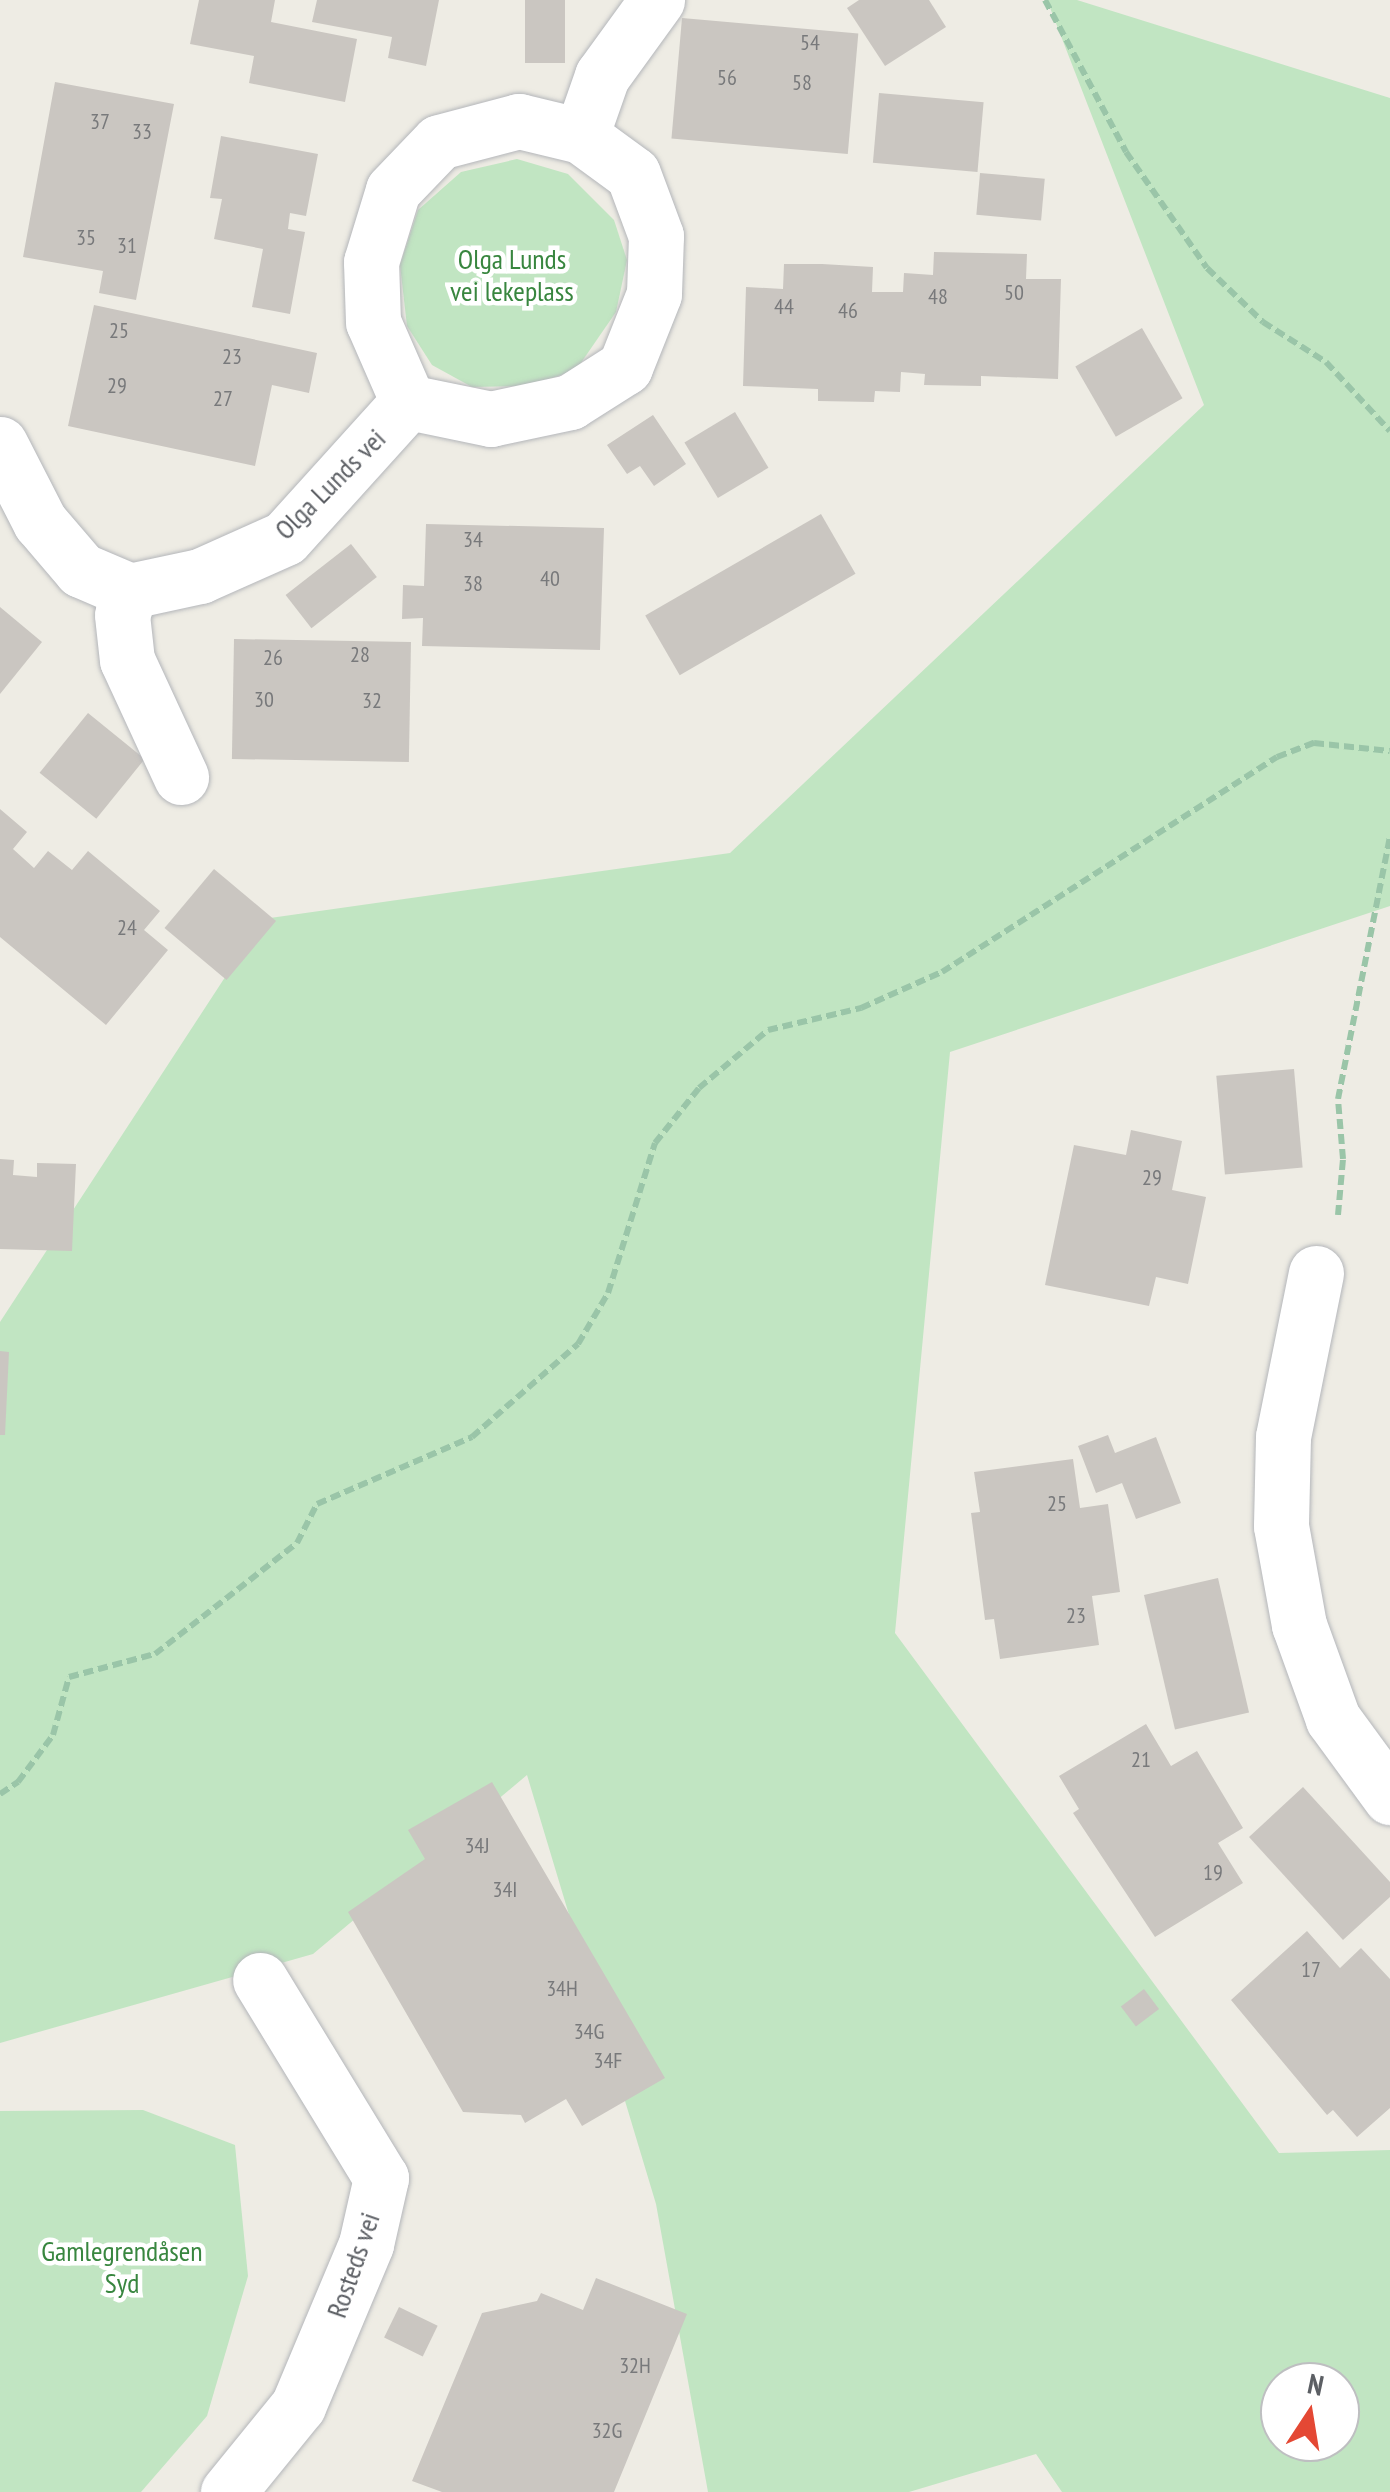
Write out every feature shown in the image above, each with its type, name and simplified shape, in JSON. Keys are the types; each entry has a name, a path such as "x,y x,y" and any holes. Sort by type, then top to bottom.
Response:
{"street":[{"path":"581,136 602,76 657,0"},
{"path":"519,121 581,136 633,174 656,236 654,294 624,367 570,402 491,419 408,402 373,322 371,262 393,190 439,142 519,121"},
{"name":"Olga Lunds vei","path":"130,591 200,576 284,538 408,402"},
{"path":"0,444 40,522 81,570 130,591 122,616 127,660 182,777"},
{"path":"1316,1273 1283,1436 1282,1526 1299,1625 1333,1719 1390,1797"},
{"name":"Rosteds vei","path":"228,2492 298,2406 366,2244 380,2178 260,1980"}],"path":[{"path":"1045,0 1126,152 1207,268 1263,322 1326,362 1390,431"},
{"path":"0,1794 18,1782 53,1735 68,1677 155,1654 297,1543 317,1504 472,1437 578,1344 608,1293 655,1143 699,1088 768,1030 861,1008 942,972 1277,756 1314,742 1390,751"},
{"path":"1316,1273 1336,1232 1343,1159 1338,1099 1390,837"}],"green space":[{"path":"1047,0 1077,0 1390,98 1390,906 950,1052 895,1633 1279,2153 1390,2150 1390,2492 1062,2492 1036,2454 909,2492 708,2492 656,2204 527,1775 313,1954 0,2043 0,1322 263,919 730,853 1204,405"},
{"name":"Olga Lunds vei lekeplass","path":"517,159 568,174 614,220 627,260 616,312 576,370 528,386 472,387 432,365 407,326 400,265 418,210 461,172"},
{"name":"Gamlegrendåsen Syd","path":"143,2110 235,2145 248,2276 207,2416 141,2492 0,2492 0,2111"}],"building":[{"path":"199,0 275,0 271,22 357,39 345,102 249,83 254,56 190,44"},
{"path":"317,0 439,0 426,66 388,58 392,37 312,22"},
{"path":"525,0 565,0 565,63 525,63"},
{"path":"859,0 929,0 946,27 885,66 847,8"},
{"path":"682,18 858,33 848,154 671,139"},
{"path":"55,82 174,104 136,300 99,293 103,271 23,257"},
{"path":"879,93 984,102 977,172 873,163"},
{"path":"221,136 318,154 306,216 290,213 288,229 305,232 290,314 252,307 263,249 214,239 222,199 210,198"},
{"path":"980,173 1045,179 1041,221 976,215"},
{"path":"934,252 1027,254 1026,279 1061,279 1058,379 981,376 981,386 924,385 925,374 901,372 900,392 875,391 874,402 818,401 818,389 743,386 746,287 783,289 784,264 822,264 873,267 872,292 903,292 904,273 933,275"},
{"path":"94,305 317,353 309,393 272,385 255,466 68,426"},
{"path":"1142,328 1182,398 1116,437 1075,366"},
{"path":"735,412 768,468 718,498 684,442"},
{"path":"653,415 686,464 654,486 640,466 627,474 607,445"},
{"path":"821,514 856,574 680,675 645,616"},
{"path":"426,524 604,528 600,650 422,646 423,618 402,619 403,585 424,586"},
{"path":"351,544 377,577 311,628 286,595"},
{"path":"0,607 42,642 0,694"},
{"path":"234,639 411,642 409,762 232,759"},
{"path":"88,713 145,759 96,819 40,773"},
{"path":"0,809 27,832 13,849 34,868 48,851 72,870 88,851 160,911 144,930 168,950 106,1025 0,937"},
{"path":"214,869 276,921 227,980 165,928"},
{"path":"1294,1069 1303,1168 1225,1174 1216,1076"},
{"path":"1131,1130 1182,1141 1172,1190 1206,1197 1188,1284 1156,1277 1149,1306 1045,1285 1074,1145 1126,1155"},
{"path":"0,1159 14,1160 13,1175 37,1177 37,1163 76,1164 72,1251 0,1249"},
{"path":"0,1351 9,1352 5,1435 0,1435"},
{"path":"1108,1435 1115,1453 1156,1437 1181,1503 1136,1519 1122,1483 1096,1493 1078,1446"},
{"path":"1073,1459 1080,1508 1108,1504 1120,1592 1092,1596 1099,1645 1000,1659 994,1619 985,1620 971,1513 980,1512 974,1472"},
{"path":"1218,1578 1249,1712 1175,1730 1144,1595"},
{"path":"1146,1724 1171,1766 1197,1751 1243,1828 1218,1843 1243,1883 1155,1937 1073,1813 1079,1809 1059,1776"},
{"path":"492,1782 665,2078 582,2126 566,2099 525,2123 521,2115 463,2112 348,1912 425,1859 408,1830"},
{"path":"1303,1787 1390,1882 1390,1897 1343,1940 1249,1837"},
{"path":"1307,1931 1340,1968 1361,1948 1390,1979 1390,2108 1357,2137 1333,2110 1327,2115 1231,2000"},
{"path":"1144,1989 1159,2009 1136,2026 1121,2006"},
{"path":"596,2278 687,2314 614,2492 442,2492 412,2481 482,2313 537,2301 541,2293 583,2310"},
{"path":"399,2307 438,2326 423,2356 384,2338"}]}
